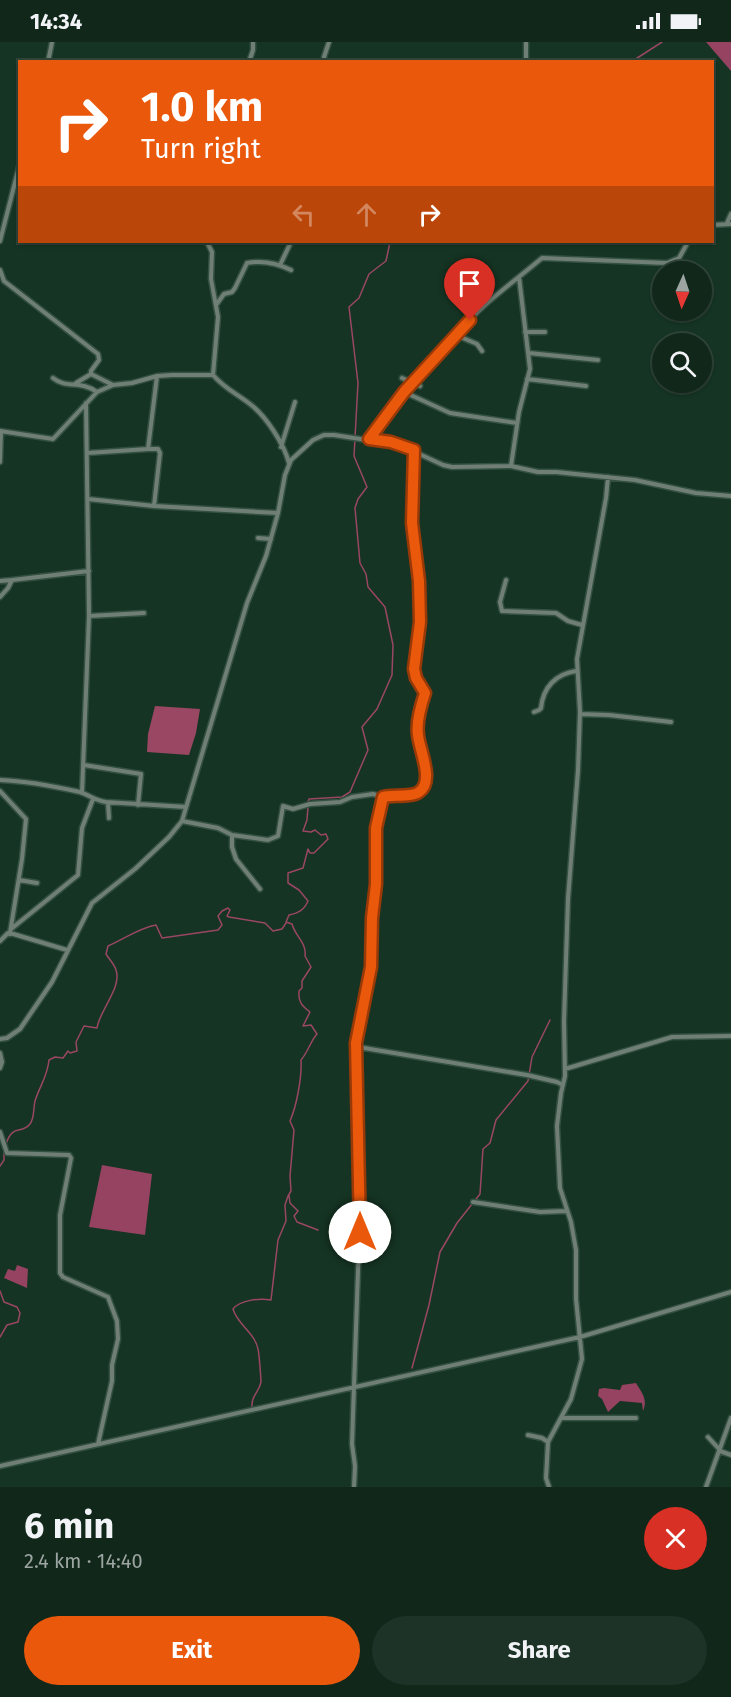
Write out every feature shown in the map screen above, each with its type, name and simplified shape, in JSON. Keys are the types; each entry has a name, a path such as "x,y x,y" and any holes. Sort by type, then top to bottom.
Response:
{"street":[{"path":"48,60 52,42"},
{"path":"250,60 253,42"},
{"path":"325,60 329,42"},
{"path":"526,42 526,60"},
{"path":"0,241 18,172"},
{"path":"714,225 729,223 731,213"},
{"path":"208,243 212,252 211,286 218,317 213,375 223,386 260,413 274,432 289,464"},
{"path":"280,265 291,243"},
{"path":"369,439 404,392 456,335 484,306 542,258 638,263 674,262 687,243"},
{"path":"216,305 224,294 232,292 235,288 247,263 280,265 291,270"},
{"path":"0,270 4,281 98,354 99,360 91,374 81,381 69,384"},
{"path":"511,466 517,423 530,369 519,276"},
{"path":"525,332 545,332"},
{"path":"456,335 477,345 482,351"},
{"path":"529,353 598,360"},
{"path":"91,374 113,385"},
{"path":"0,462 0,431 53,439 98,392 113,385 132,383 157,376 213,375"},
{"path":"148,449 157,376"},
{"path":"402,378 420,386"},
{"path":"527,379 586,386"},
{"path":"54,381 84,384 98,392"},
{"path":"404,392 450,413 517,423"},
{"path":"281,447 296,402"},
{"path":"82,793 89,616 86,404"},
{"path":"0,1040 20,1029 52,982 92,903 135,869 169,837 182,821 247,603 267,556 289,464 309,443 324,435 369,439 391,442 414,450 442,465 511,466 538,472 655,483 696,493 731,496"},
{"path":"87,453 158,449 160,453 154,506"},
{"path":"182,821 218,828 232,835 268,840 278,835 283,806 293,809 340,802 352,797 373,794 383,797 416,794 422,790 425,783 425,760 417,733 425,693 416,678 414,669 420,622 419,581 412,523 414,450"},
{"path":"549,1487 546,1478 548,1442 571,1399 582,1359 576,1299 576,1250 572,1222 560,1188 556,1154 557,1126 565,1069 564,1021 568,899 578,770 580,714 576,671 608,477"},
{"path":"88,499 154,506 278,513"},
{"path":"258,538 271,539"},
{"path":"0,581 89,571"},
{"path":"0,597 12,580"},
{"path":"506,580 500,602 502,611 556,613 582,626"},
{"path":"89,616 144,613"},
{"path":"534,712 541,708 546,687 549,684 563,674 576,671"},
{"path":"580,714 671,722"},
{"path":"84,765 141,774 138,805"},
{"path":"0,780 40,784 82,793 108,803 186,807"},
{"path":"0,791 26,819 11,932"},
{"path":"354,1487 355,1466 352,1444 360,1213 357,1035 371,967 372,918 376,884 376,828 383,797"},
{"path":"0,941 78,876 82,828 93,799"},
{"path":"108,803 109,818"},
{"path":"232,835 232,847 236,859 260,889"},
{"path":"19,880 37,883"},
{"path":"11,932 67,950"},
{"path":"565,1069 672,1037 731,1036"},
{"path":"357,1047 529,1075 563,1085"},
{"path":"0,1053 2,1062 0,1068"},
{"path":"0,1132 7,1153 69,1155 71,1158 60,1215 60,1273 108,1297 117,1321 118,1339 112,1365 112,1381 98,1444"},
{"path":"473,1202 540,1212 567,1211"},
{"path":"0,1466 580,1337 731,1292"},
{"path":"561,1418 636,1418"},
{"path":"706,1487 731,1418"},
{"path":"528,1435 548,1442"},
{"path":"708,1437 720,1451 731,1455"}],"shaded area":[{"path":"706,42 731,42 731,71"},
{"path":"155,706 200,709 189,755 147,752 148,734"},
{"path":"102,1165 152,1174 145,1235 89,1227"},
{"path":"17,1265 28,1269 27,1288 4,1278 8,1269 15,1271"},
{"path":"636,1383 645,1400 643,1411 642,1403 620,1401 608,1412 602,1399 598,1396 599,1389 620,1390 622,1385"}],"waterway":[{"path":"634,60 662,42"},
{"path":"308,802 309,799 342,797 350,792 368,750 362,727 377,709 392,675 393,645 385,607 368,587 366,574 360,563 355,508 358,499 367,487 354,456 358,383 349,307 359,298 369,274 386,261 390,243"},
{"path":"252,1408 261,1382 258,1351 256,1343 233,1309 250,1300 271,1300 278,1240 286,1221 285,1205 291,1191 294,1130 290,1121 299,1091 301,1060 317,1034 311,1025 303,1026 310,1012 299,998 302,981 311,967 305,956 303,943 292,924 286,922 289,915 301,911 308,901 299,890 288,883 288,873 303,868 308,849 310,853 314,853 328,839 326,834 321,835 315,830 303,831 308,807"},
{"path":"6,1144 14,1131 27,1127 32,1121 35,1101 49,1060 55,1057 63,1058 68,1051 70,1053 77,1051 76,1042 84,1026 97,1028 117,977 115,968 106,954 108,946 156,925 162,938 218,930 222,925 218,916 228,908 230,910 227,916 265,923 273,931 282,929 286,923"},
{"path":"412,1368 440,1252 457,1223 480,1194 483,1149 490,1143 496,1120 528,1081 532,1057 550,1020"},
{"path":"0,1166 4,1160 4,1152"},
{"path":"289,1195 290,1203 298,1211 294,1216 297,1222 318,1230"},
{"path":"0,1291 4,1302 17,1307 20,1313 18,1322 7,1325 0,1337"}],"route":[{"path":"360,1232 356,1043 371,967 372,918 376,884 376,828 383,797 416,794 422,790 425,783 425,760 417,733 425,693 416,678 414,669 420,622 419,581 412,529 414,450 391,442 369,439 404,392 470,320"}]}
